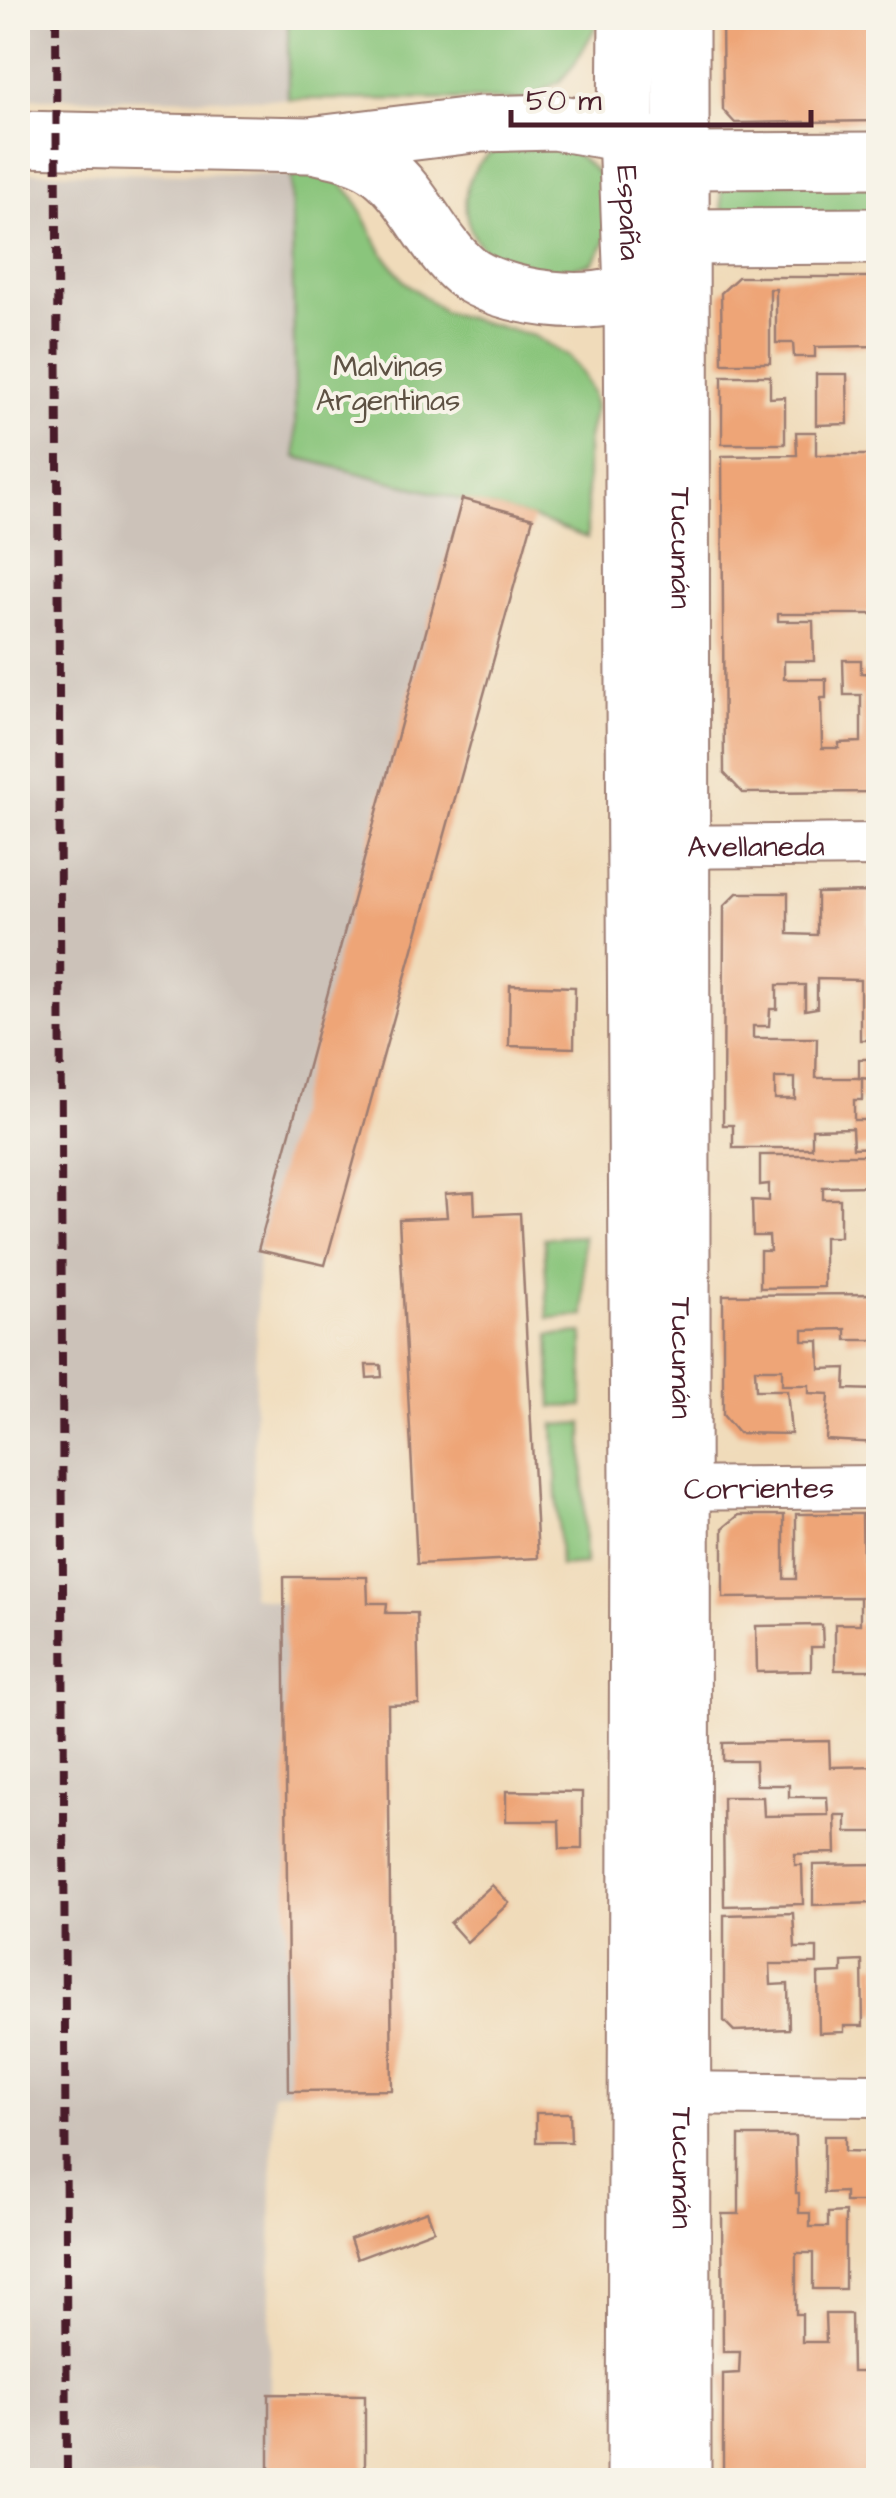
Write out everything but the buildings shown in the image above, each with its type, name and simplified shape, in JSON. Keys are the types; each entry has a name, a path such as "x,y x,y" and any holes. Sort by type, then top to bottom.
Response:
{"street":[{"name":"España","path":"628,18 626,134 632,289"},
{"name":"España","path":"681,18 682,237"},
{"path":"18,139 309,145 481,124 554,122 626,134 681,161 878,160"},
{"path":"309,145 346,152 382,170 452,259 469,274 523,296 584,302 632,289 682,237 878,236"},
{"name":"Tucumán","path":"682,237 659,846 660,2093 683,2480"},
{"name":"Tucumán","path":"632,289 659,846"},
{"name":"Avellaneda","path":"659,846 878,845"},
{"name":"Corrientes","path":"660,1489 878,1487"},
{"path":"660,2093 878,2094"},
{"name":"Tucumán","path":"635,2480 660,2093"}],"shaded area":[{"path":"18,18 288,18 288,99 18,98"},
{"path":"18,172 291,175 296,457 462,499 258,1250 251,1596 284,1604 289,2091 273,2093 269,2480 18,2480"}],"green space":[{"path":"288,18 601,18 574,65 560,81 525,100 288,99"},
{"path":"562,145 593,169 611,196 611,227 604,244 592,263 582,266 540,271 505,267 479,244 467,217 465,202 472,173 481,161 500,149"},
{"name":"Malvinas Argentinas","path":"291,175 340,182 355,199 381,250 404,281 444,312 534,336 569,357 582,373 595,407 587,443 587,538 532,518 296,457"},
{"path":"878,179 878,217 728,215 722,208 721,191 727,184"},
{"path":"583,1236 584,1316 548,1318 544,1238"},
{"path":"583,1333 583,1406 552,1407 549,1335"},
{"path":"583,1423 585,1564 560,1566 554,1425"}],"railway":[{"path":"56,18 67,2480"}]}
